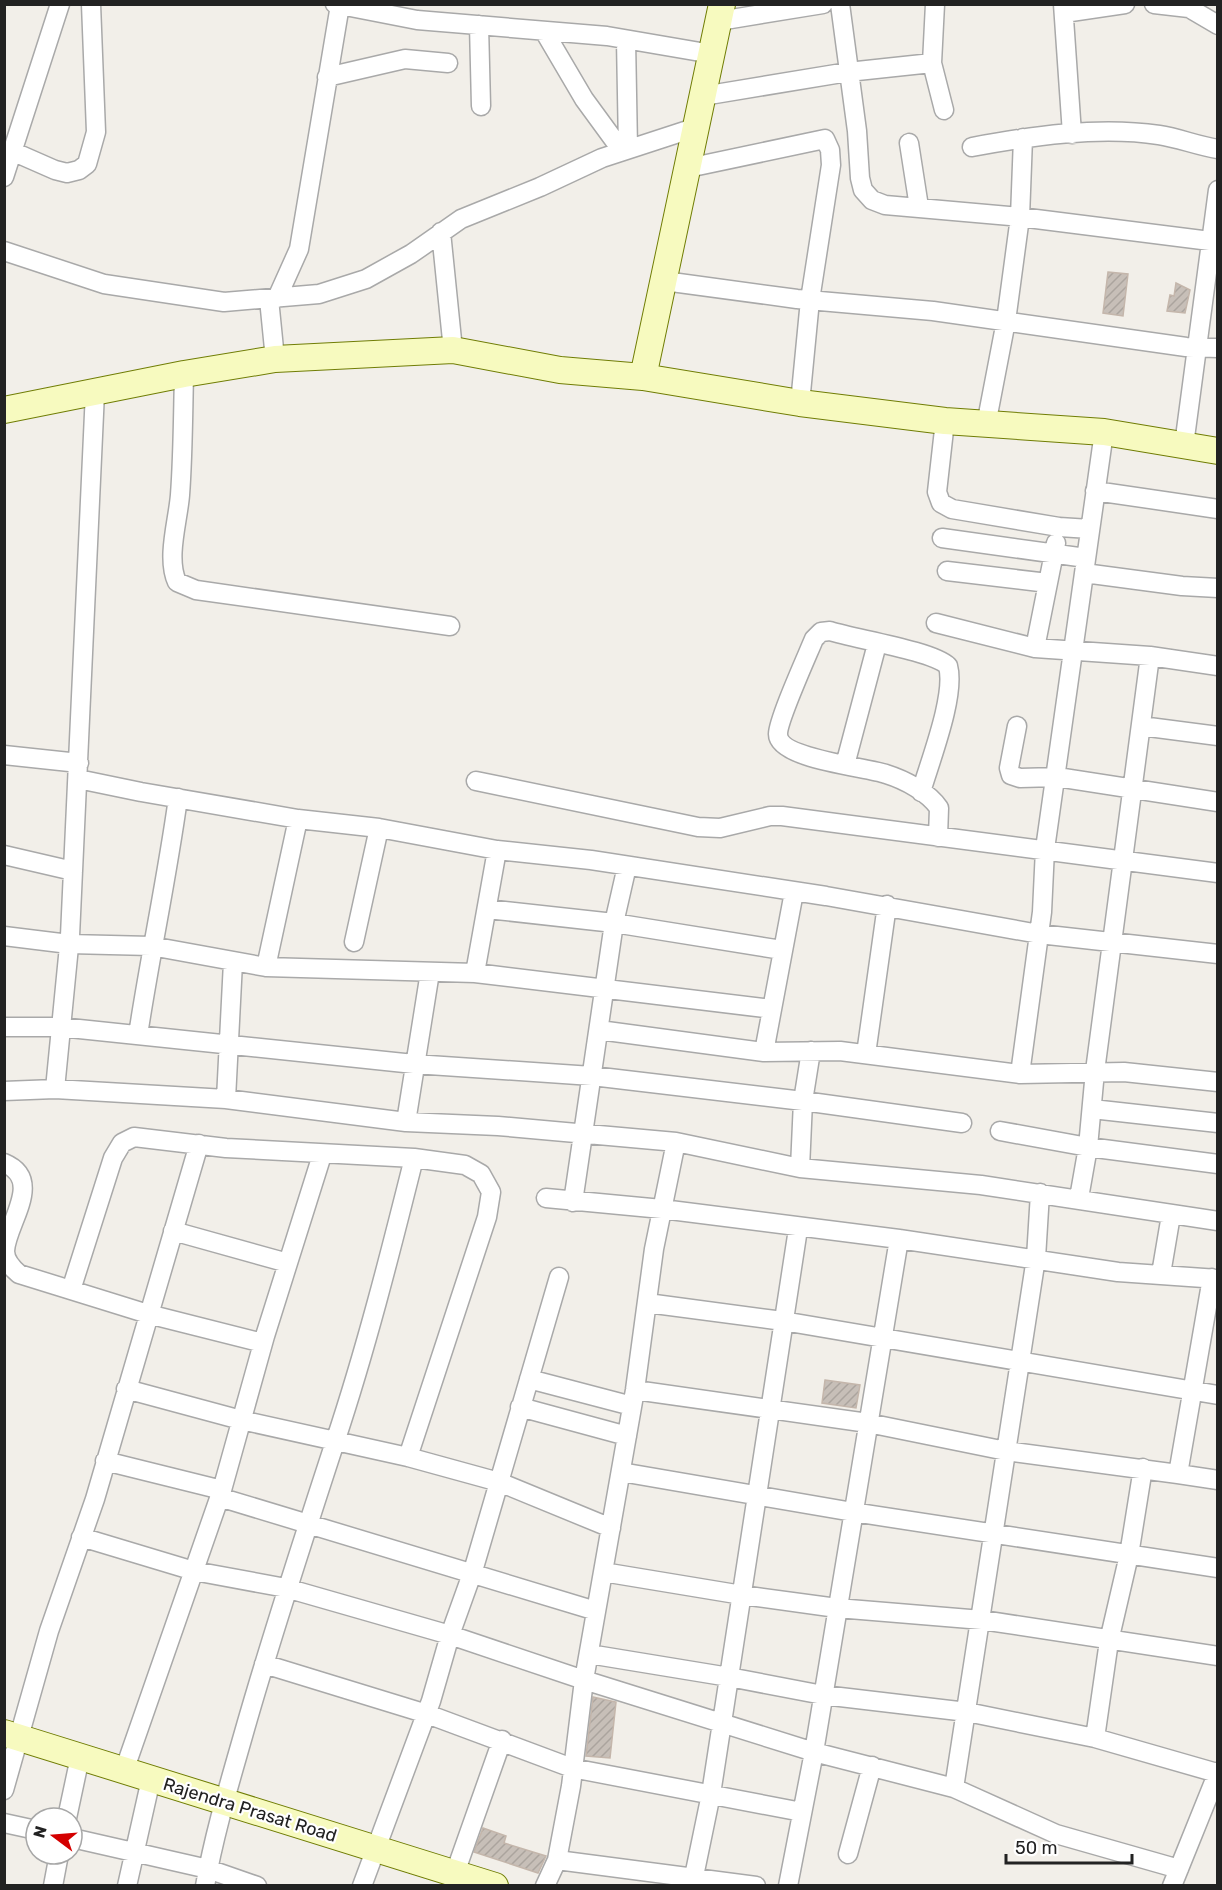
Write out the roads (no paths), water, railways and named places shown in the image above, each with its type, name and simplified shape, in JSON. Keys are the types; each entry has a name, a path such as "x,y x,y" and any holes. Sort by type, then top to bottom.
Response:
{"main road":[{"path":"643,377 721,13"},
{"path":"4,410 184,374 276,360 453,350 560,370 643,377 800,403 945,422 1104,432 1218,451"},
{"name":"Rajendra Prasat Road","path":"11,1735 495,1886"}],"street":[{"path":"4,177 14,152 60,4"},
{"path":"14,152 56,170 67,172 79,170 87,164 96,132 91,4"},
{"path":"721,13 823,4"},
{"path":"840,4 863,190 872,200 885,205 1020,217 1215,241"},
{"path":"935,4 932,63 944,110"},
{"path":"1072,134 1064,9 1125,4"},
{"path":"1154,4 1189,6 1218,25"},
{"path":"276,360 273,299 299,249 338,5 417,20 626,40 712,54"},
{"path":"479,25 481,106"},
{"path":"544,31 584,99 625,149"},
{"path":"625,149 626,40"},
{"path":"327,77 405,59 448,63"},
{"path":"703,96 848,72 932,63"},
{"path":"4,251 105,284 224,302 319,294 366,279 411,254 460,219 625,149 697,127"},
{"path":"688,168 825,140 857,131"},
{"path":"972,147 1023,138 1072,134 1159,135 1218,149"},
{"path":"986,425 1006,321 1020,217 1023,138"},
{"path":"800,403 810,300 831,165 830,150 825,140"},
{"path":"909,143 919,207"},
{"path":"1184,445 1195,347 1215,241 1218,190"},
{"path":"441,232 453,350"},
{"path":"664,281 810,300 933,311 1195,347 1218,348"},
{"path":"184,374 180,493 173,557 173,573 177,582 196,590 450,626"},
{"path":"55,1089 74,871 95,392"},
{"path":"945,422 937,492 941,502 952,509 1059,527 1090,529"},
{"path":"1020,1074 1039,934 1045,849 1104,432"},
{"path":"1095,491 1218,509"},
{"path":"1035,648 1059,527"},
{"path":"942,538 1054,553 1085,566 1182,586 1218,588"},
{"path":"947,571 1048,583"},
{"path":"936,623 1035,648 1150,656 1218,666"},
{"path":"921,792 948,699 951,675 948,666 937,658 830,631 821,632 814,639 778,734 780,743 787,749 888,774 921,792 939,808 938,837"},
{"path":"845,765 877,644"},
{"path":"1079,1198 1088,1147 1095,1071 1150,656"},
{"path":"1017,726 1009,768 1011,775 1020,778 1057,777 1218,802"},
{"path":"1141,726 1218,736"},
{"path":"4,755 79,771 178,798 298,819 379,828 497,850 627,866 887,906 1039,934 1218,954"},
{"path":"476,782 698,826 720,828 770,816 782,816 1218,873"},
{"path":"138,1035 178,798"},
{"path":"266,967 298,819"},
{"path":"354,942 379,828"},
{"path":"475,973 497,850"},
{"path":"4,855 74,871"},
{"path":"573,1202 614,923 627,866"},
{"path":"764,1052 794,892"},
{"path":"866,1054 887,906"},
{"path":"487,909 614,923 782,950"},
{"path":"4,936 69,944 152,946 266,967 475,973 606,987 772,1009"},
{"path":"226,1099 233,962"},
{"path":"406,1122 430,972"},
{"path":"4,1026 60,1027 414,1064 592,1076 962,1123"},
{"path":"599,1030 764,1052 811,1051 866,1054 1020,1074 1095,1071 1218,1082"},
{"path":"800,1168 803,1101 811,1051"},
{"path":"4,1091 55,1089 226,1099 406,1122 498,1126 676,1143 800,1168 1040,1193 1218,1221"},
{"path":"1092,1109 1218,1123"},
{"path":"1000,1131 1088,1147 1218,1164"},
{"path":"71,1290 113,1158 122,1143 134,1137 322,1155 414,1158 465,1165 481,1174 491,1192 487,1217 408,1457"},
{"path":"545,1886 556,1860 584,1680 634,1398 662,1209 676,1143"},
{"path":"4,1790 11,1735 81,1537 199,1144"},
{"path":"124,1770 220,1494 263,1343 322,1155"},
{"path":"207,1877 225,1802 286,1588 336,1440 376,1307 414,1158"},
{"path":"4,1163 15,1167 22,1181 21,1201 5,1251 9,1265 19,1274 148,1314 263,1343"},
{"path":"954,1788 982,1620 1005,1451 1036,1258 1040,1193"},
{"path":"546,1198 662,1209 898,1239 1118,1272 1215,1278 1178,1474"},
{"path":"1161,1274 1171,1215"},
{"path":"693,1882 711,1794 798,1228"},
{"path":"173,1232 288,1263"},
{"path":"788,1886 814,1752 898,1239"},
{"path":"362,1886 427,1714 450,1635 473,1571 559,1277"},
{"path":"647,1303 783,1321 1194,1393 1218,1395"},
{"path":"529,1378 634,1398 772,1408 868,1423 1005,1451 1218,1480"},
{"path":"126,1389 241,1420 408,1457 499,1482 611,1528"},
{"path":"520,1407 627,1436"},
{"path":"105,1461 473,1571 596,1611"},
{"path":"1095,1737 1108,1641 1129,1555 1143,1468"},
{"path":"621,1472 758,1497 1218,1568"},
{"path":"81,1537 194,1571 286,1588 450,1635 584,1680 814,1752 954,1788 1056,1834 1175,1877 1217,1772 1095,1737 967,1712 823,1695 589,1654"},
{"path":"603,1572 837,1608 982,1620 1218,1656"},
{"path":"264,1664 427,1714 502,1740 572,1768 802,1812"},
{"path":"455,1873 502,1740"},
{"path":"70,1806 80,1757"},
{"path":"848,1854 872,1767"},
{"path":"127,1886 151,1779"},
{"path":"4,1823 24,1827"},
{"path":"84,1841 134,1852 207,1877 257,1886"},
{"path":"556,1860 693,1882 756,1886"},
{"path":"53,1886 57,1866"}]}
